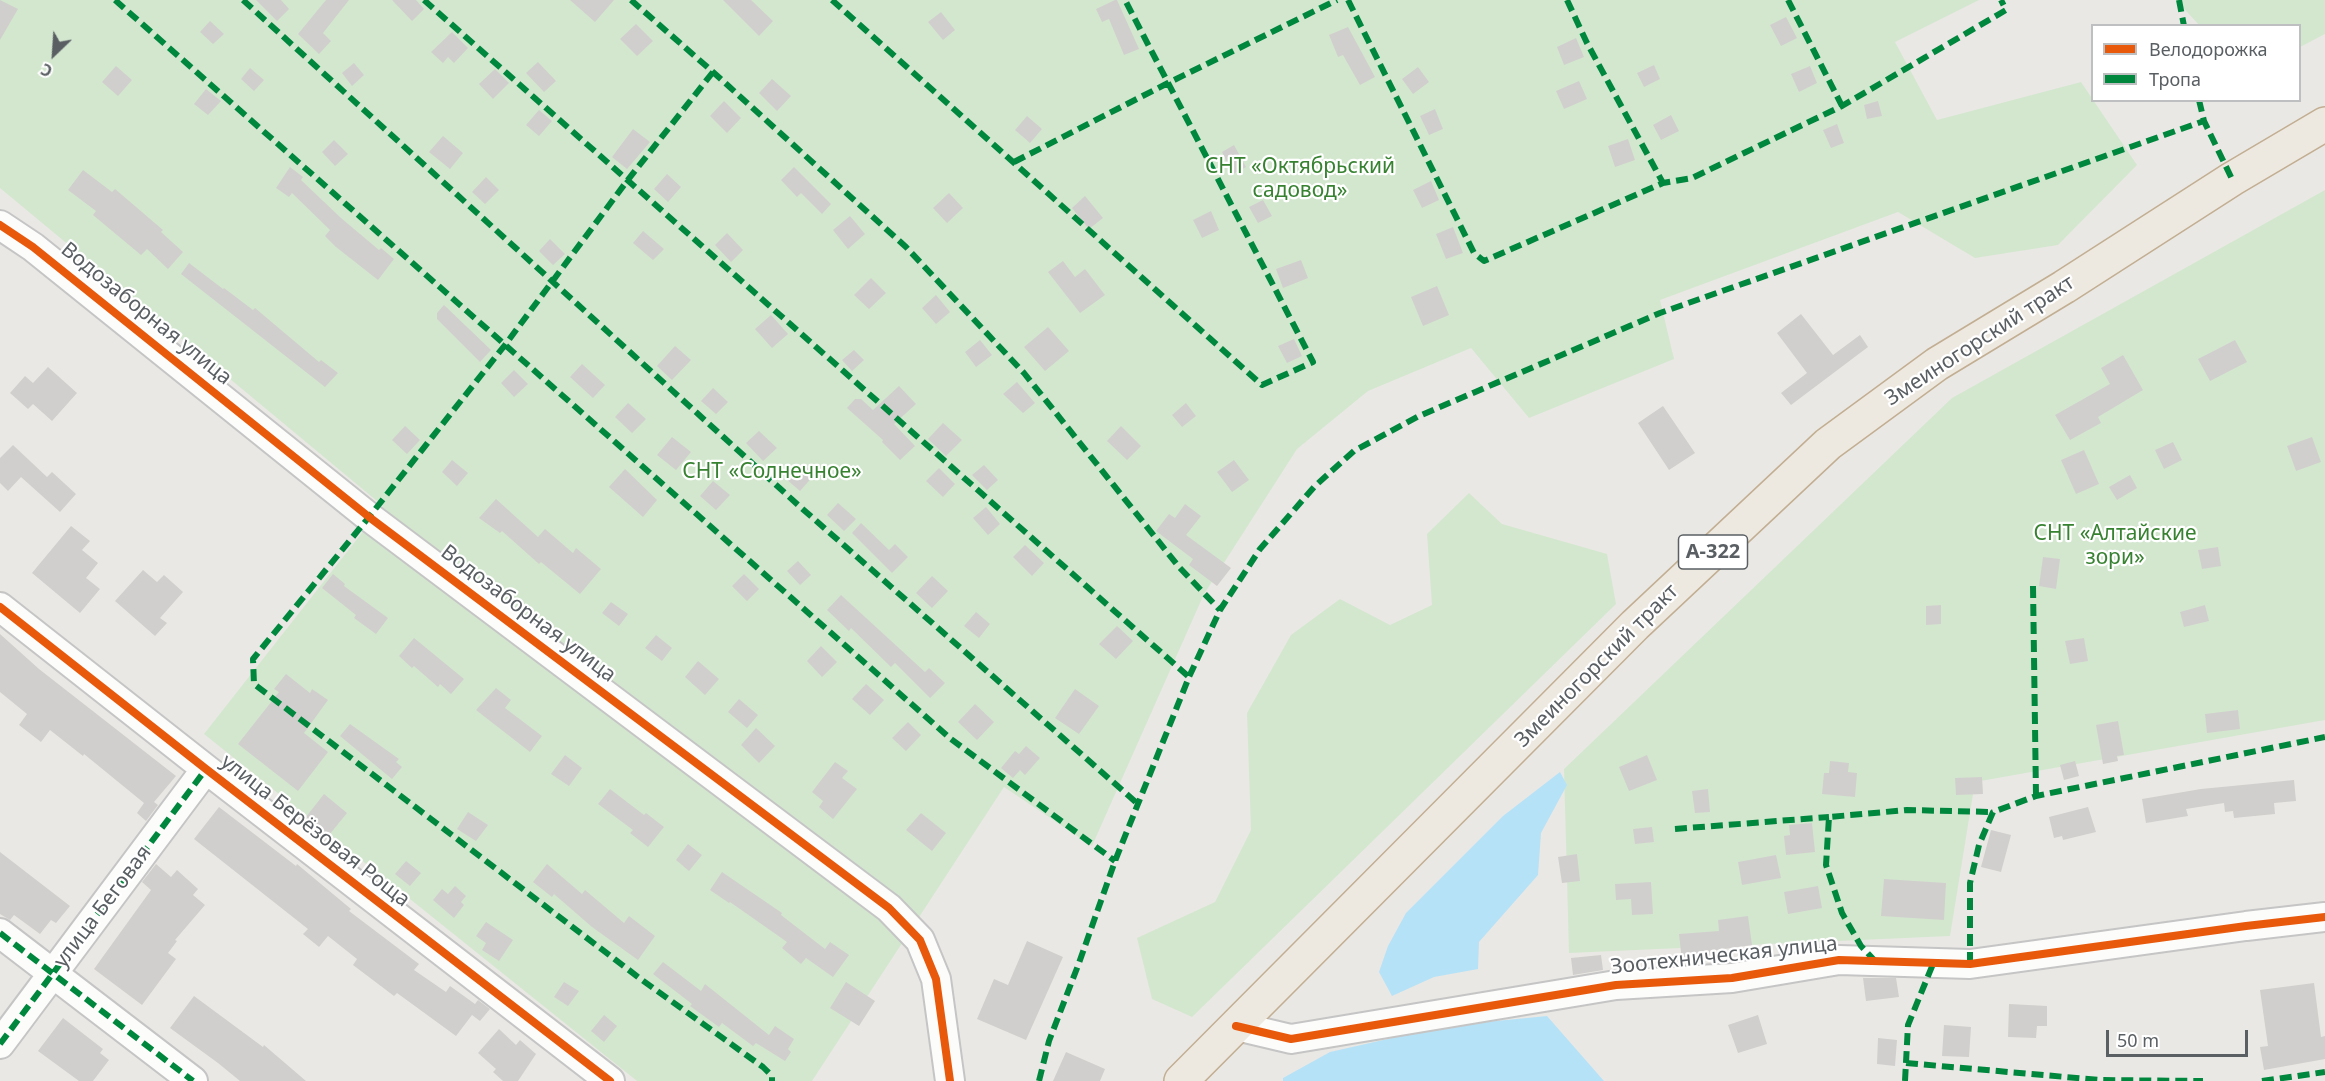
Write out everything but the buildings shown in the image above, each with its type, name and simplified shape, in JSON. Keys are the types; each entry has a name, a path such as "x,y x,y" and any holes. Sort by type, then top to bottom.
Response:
{"highway":[{"name":"Змеиногорский тракт","path":"1181,1081 1635,626 1828,444 1937,364 2064,287 2232,179 2325,124"}],"street":[{"name":"Водозаборная улица","path":"0,225 33,247 369,517 889,908 920,940 936,979 950,1081"},
{"name":"улица Берёзовая Роща","path":"0,607 610,1081"},
{"name":"улица Беговая","path":"0,1044 206,769"},
{"name":"Зоотехническая улица","path":"1236,1026 1291,1039 1616,985 1732,978 1839,960 1970,964 2325,917"},
{"path":"0,933 193,1081"}],"green space":[{"name":"СНТ «Солнечное»","path":"0,0 1979,0 1895,42 1937,120 2081,82 2091,97 2091,102 2094,102 2137,165 2058,245 1975,258 1898,212 1660,300 1674,359 1529,418 1471,348 1368,391 1297,449 1204,594 1092,846 1004,787 812,1081 637,1081 204,734 383,506 0,188"},
{"path":"2176,0 2325,0 2325,34 2301,46 2301,24 2198,24"},
{"name":"СНТ «Алтайские зори»","path":"2325,190 2325,720 1975,782 1950,936 1569,953 1564,769 1952,398"},
{"path":"1469,493 1502,524 1607,554 1616,604 1192,1017 1152,999 1137,938 1215,902 1251,830 1247,713 1291,635 1340,599 1390,625 1432,605 1427,534"}],"water":[{"path":"1560,772 1567,785 1541,833 1538,875 1479,942 1478,969 1434,977 1392,996 1379,972 1388,946 1406,913 1503,816"},
{"path":"1547,1016 1604,1081 1283,1081 1283,1078 1330,1052 1445,1026"}],"marked path":[{"path":"115,0 951,739 1115,861"},
{"path":"243,0 797,504 1138,804"},
{"path":"424,0 1189,677"},
{"path":"631,0 906,247 1024,373 1179,567 1220,610"},
{"path":"832,0 1262,385 1313,362 1125,0"},
{"path":"1014,162 1337,0"},
{"path":"1348,0 1474,253 1484,261 1663,183 1692,178 1842,106 2006,10 2001,0"},
{"path":"1567,0 1587,43 1663,183"},
{"path":"1788,0 1842,106"},
{"path":"2179,0 2184,24"},
{"path":"713,72 627,181 505,345 253,659 254,684 642,980 763,1067 772,1076 772,1081"},
{"path":"2199,102 2204,121 2232,179"},
{"path":"1039,1081 1049,1041 1115,861 1189,677 1220,610 1260,549 1315,486 1354,451 1419,416 1660,313 2204,121"},
{"path":"2033,586 2036,796"},
{"path":"1970,964 1970,883 1979,845 1993,812 2036,796 2325,737"},
{"path":"0,1044 206,769"},
{"path":"1876,962 1861,946 1842,913 1826,865 1829,817 1907,810 1993,812"},
{"path":"1675,829 1829,817"},
{"path":"0,933 193,1081"},
{"path":"1905,1081 1908,1025 1933,964"},
{"path":"1906,1063 2100,1080 2203,1081"},
{"path":"2262,1081 2325,1072"}],"cycle path":[{"path":"0,225 33,247 369,517 889,908 920,940 936,979 950,1081"},
{"path":"0,607 610,1081"},
{"path":"1236,1026 1291,1039 1616,985 1732,978 1839,960 1970,964 2325,917"}],"park label":[{"name":"СНТ «Октябрьский садовод»","path":"1300,179"}]}
